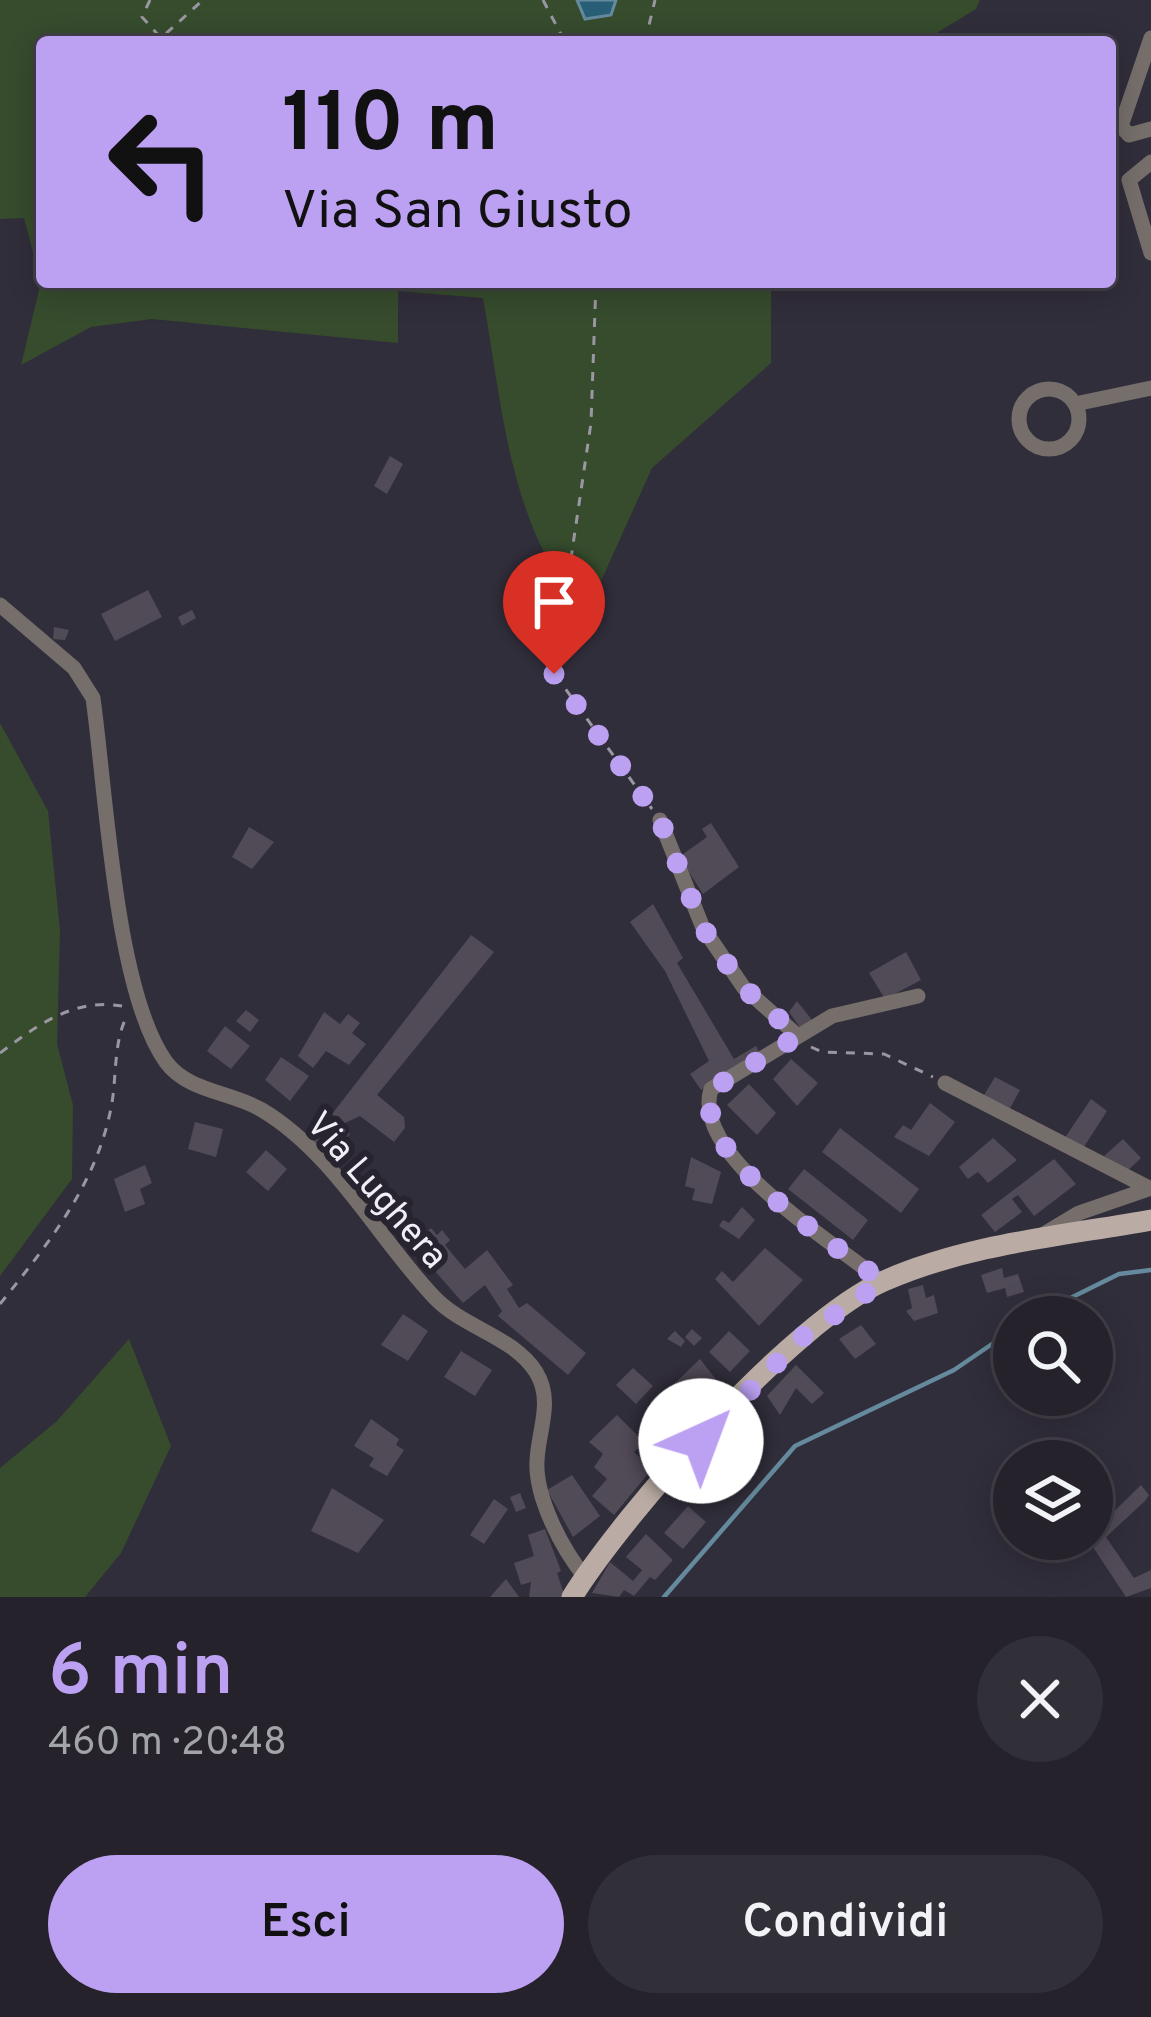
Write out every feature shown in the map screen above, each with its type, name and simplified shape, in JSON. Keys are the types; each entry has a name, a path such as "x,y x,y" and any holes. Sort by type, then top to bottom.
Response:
{"main road":[{"path":"572,1597 627,1521 773,1364 882,1282 1040,1237 1151,1220"}],"street":[{"path":"1151,38 1121,126 1130,135 1151,128"},
{"path":"1151,162 1130,180 1151,254"},
{"path":"1075,404 1151,388"},
{"name":"Via Lughera","path":"0,605 74,668 93,698 113,866 153,1039 174,1072 260,1108 290,1131 396,1246 433,1297 520,1354 537,1373 545,1410 538,1481 569,1555 585,1577"},
{"path":"660,820 703,928 744,988 798,1036"},
{"path":"882,1282 766,1192 714,1133 707,1103 712,1089 832,1016 918,996"},
{"path":"945,1083 1150,1188"},
{"path":"1040,1237 1079,1213 1150,1188"}],"path":[{"path":"150,0 142,16 159,36"},
{"path":"163,36 203,0"},
{"path":"543,0 562,36"},
{"path":"646,36 655,0"},
{"path":"596,288 591,423 554,674 660,820"},
{"path":"0,1053 46,1021 86,1003 142,1005"},
{"path":"0,1304 75,1205 111,1111 125,1018 142,1005"},
{"path":"798,1036 822,1052 884,1054 945,1083"}],"green space":[{"path":"0,0 980,0 976,9 932,36 36,36 36,263 24,218 0,219"},
{"path":"40,288 771,288 771,363 652,468 587,612 561,581 525,506 504,422 483,298 398,291 398,343 152,319 91,327 21,365"},
{"path":"0,723 48,811 60,931 57,1044 73,1105 72,1179 0,1276"},
{"path":"129,1339 171,1446 121,1553 85,1597 0,1597 0,1468 57,1421"}],"water":[{"path":"577,0 616,0 611,15 585,19"}],"building":[{"path":"390,456 403,464 387,494 374,486"},
{"path":"148,590 162,617 115,641 101,614"},
{"path":"192,610 196,618 182,626 178,617"},
{"path":"54,627 69,630 65,640 53,639"},
{"path":"711,823 739,867 703,894 679,857 707,837 702,829"},
{"path":"249,827 274,842 252,869 232,857"},
{"path":"653,904 683,958 677,963 734,1059 756,1046 760,1054 701,1090 690,1074 709,1061 665,971 630,922"},
{"path":"471,935 494,952 377,1095 404,1117 405,1128 394,1142 360,1116 345,1123 332,1114"},
{"path":"906,952 921,980 885,999 869,973"},
{"path":"797,1001 812,1020 801,1029 789,1012"},
{"path":"246,1010 259,1020 250,1032 236,1021"},
{"path":"324,1012 340,1024 348,1014 360,1023 352,1033 366,1044 349,1065 326,1051 313,1068 298,1056"},
{"path":"225,1026 250,1046 231,1069 207,1051"},
{"path":"281,1057 309,1076 290,1101 265,1080"},
{"path":"791,1059 818,1083 797,1106 773,1079"},
{"path":"995,1077 1020,1090 1007,1114 981,1100"},
{"path":"749,1084 776,1113 757,1135 727,1105"},
{"path":"1091,1099 1107,1111 1082,1150 1064,1139"},
{"path":"930,1103 955,1122 929,1156 894,1137 903,1125 911,1130"},
{"path":"329,1117 350,1134 346,1138 351,1142 339,1160 313,1141"},
{"path":"195,1122 223,1129 216,1157 188,1149"},
{"path":"840,1128 919,1189 901,1213 822,1152"},
{"path":"993,1138 1017,1160 988,1183 978,1172 968,1179 959,1167"},
{"path":"1123,1139 1141,1158 1124,1174 1104,1156"},
{"path":"266,1150 287,1169 268,1191 246,1172"},
{"path":"691,1157 721,1172 712,1204 692,1200 695,1189 685,1186"},
{"path":"1054,1159 1076,1184 1034,1216 1018,1195 1012,1199 1022,1212 995,1232 981,1215"},
{"path":"145,1165 152,1183 140,1189 145,1204 125,1212 114,1179"},
{"path":"804,1169 868,1220 853,1240 788,1189"},
{"path":"742,1207 755,1220 739,1239 719,1226 723,1220 729,1223"},
{"path":"431,1228 437,1235 442,1230 450,1240 445,1245 465,1269 487,1250 513,1285 507,1289 519,1308 527,1303 586,1353 568,1375 498,1316 502,1311 485,1285 463,1303 412,1245"},
{"path":"765,1248 803,1280 759,1326 715,1279 722,1271 733,1282"},
{"path":"1002,1268 1004,1278 1018,1274 1024,1292 1007,1296 1005,1288 987,1293 981,1275"},
{"path":"923,1285 926,1298 934,1295 938,1313 914,1321 906,1311 912,1308 908,1289"},
{"path":"403,1314 428,1331 408,1361 381,1345"},
{"path":"861,1325 876,1344 855,1359 839,1339"},
{"path":"692,1329 702,1338 694,1346 685,1337"},
{"path":"675,1331 685,1341 681,1347 667,1339"},
{"path":"729,1331 750,1351 730,1372 709,1352"},
{"path":"461,1351 492,1370 475,1396 444,1377"},
{"path":"700,1359 718,1382 696,1406 673,1385"},
{"path":"796,1365 824,1393 812,1404 796,1388 780,1415 767,1396"},
{"path":"633,1368 653,1386 636,1404 616,1385"},
{"path":"670,1397 692,1419 673,1440 649,1419"},
{"path":"617,1415 644,1442 634,1452 652,1469 614,1515 592,1496 607,1479 594,1467 603,1454 589,1442"},
{"path":"371,1419 399,1439 396,1445 404,1450 387,1476 369,1466 374,1458 354,1446"},
{"path":"656,1443 667,1452 655,1467 643,1457"},
{"path":"572,1475 600,1516 573,1537 547,1490"},
{"path":"1141,1485 1149,1495 1113,1531 1113,1512"},
{"path":"332,1488 384,1520 358,1553 311,1531"},
{"path":"520,1493 526,1508 516,1512 510,1497"},
{"path":"494,1499 508,1509 484,1544 470,1535"},
{"path":"688,1506 706,1522 683,1549 664,1533"},
{"path":"545,1529 565,1597 529,1597 531,1582 521,1585 514,1563 534,1556 528,1535"},
{"path":"646,1534 673,1560 655,1580 650,1577 634,1596 624,1590 619,1597 592,1593 610,1562 633,1581 642,1570 626,1557"},
{"path":"1113,1547 1134,1578 1151,1570 1151,1588 1126,1597 1102,1560 1113,1560"},
{"path":"506,1579 519,1597 490,1597"}],"waterway":[{"path":"1074,1296 1119,1274 1151,1270"},
{"path":"664,1597 795,1446 954,1370 993,1343"}],"route":[{"path":"554,674 660,820 703,928 723,958 744,988 798,1036 712,1089 707,1103 714,1133 766,1192 882,1282 801,1338 701,1441"}]}
